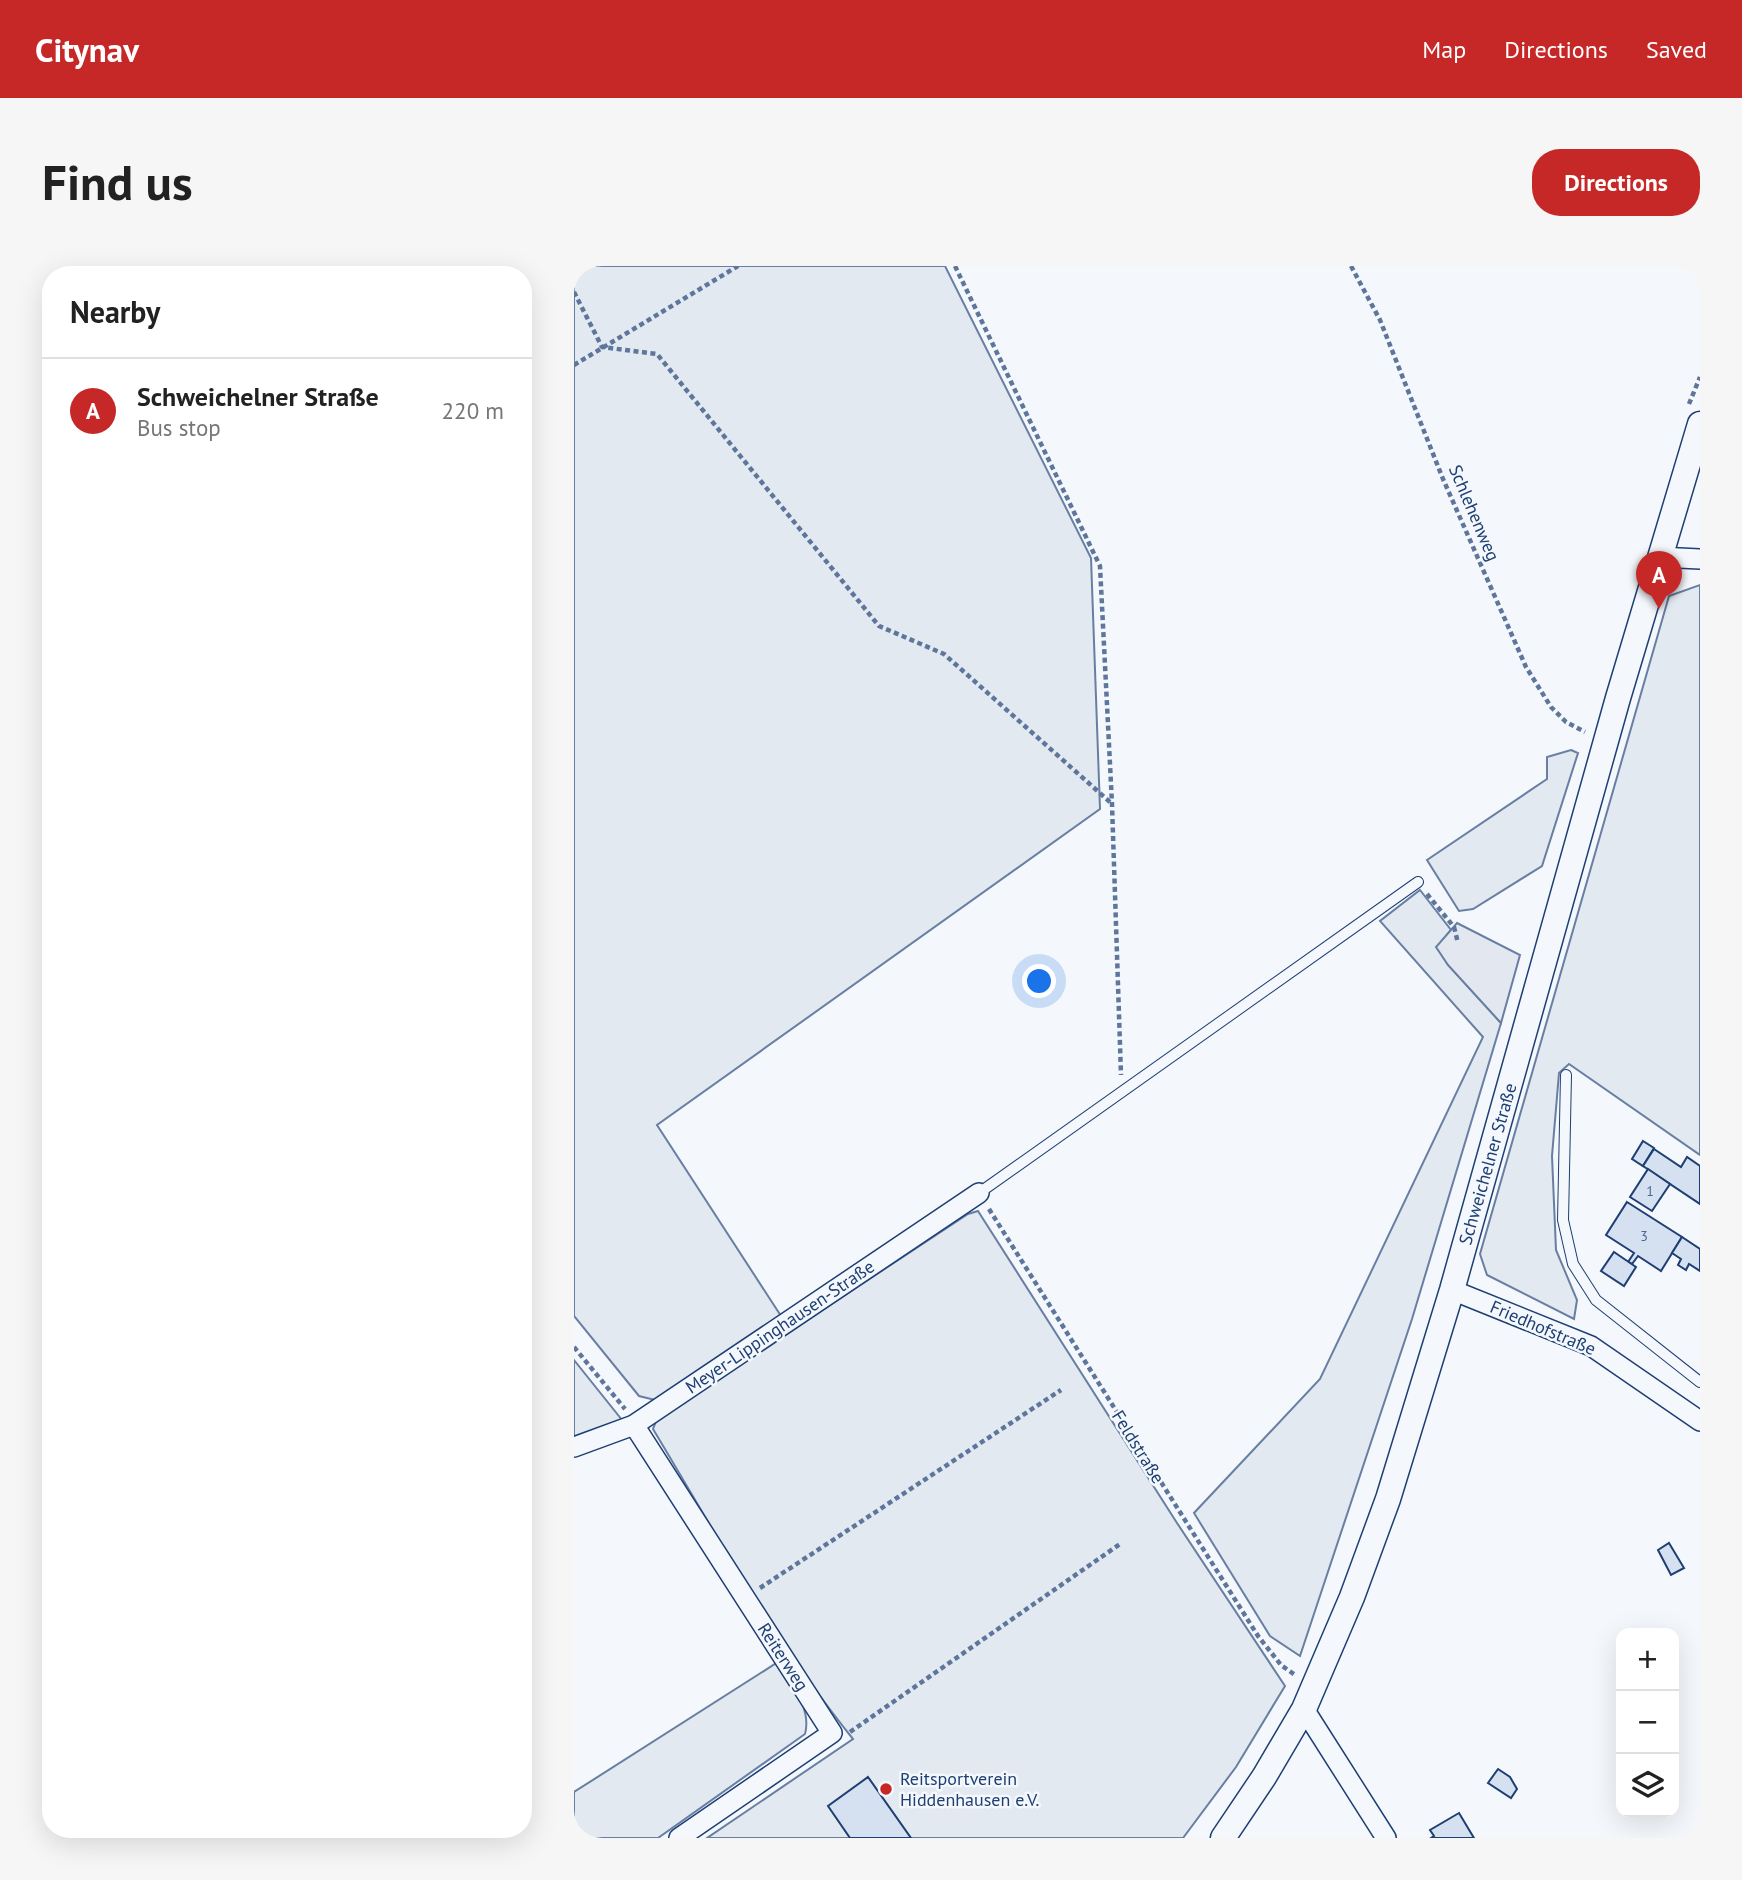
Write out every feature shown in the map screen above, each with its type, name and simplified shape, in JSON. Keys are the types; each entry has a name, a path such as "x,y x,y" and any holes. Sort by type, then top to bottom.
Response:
{"street":[{"name":"Schweichelner Straße","path":"1223,1838 1264,1777 1304,1709 1352,1597 1388,1499 1452,1290 1659,557 1692,419"},
{"path":"1659,557 1700,559"},
{"name":"Meyer-Lippinghausen-Straße","path":"574,1447 634,1425 979,1193"},
{"name":"Friedhofstraße","path":"1452,1290 1591,1346 1700,1420"},
{"name":"Reiterweg","path":"634,1425 832,1733"},
{"path":"1304,1709 1386,1838"},
{"path":"679,1838 832,1733"}],"lane":[{"path":"979,1193 1418,882"},
{"path":"1566,1075 1563,1220 1573,1264 1596,1300 1700,1382"}],"path":[{"path":"574,365 738,266"},
{"path":"955,266 1100,566 1112,804 1121,1093"},
{"name":"Schlehenweg","path":"1351,266 1380,320 1443,479 1526,667 1550,707 1566,722 1606,741"},
{"path":"574,292 602,347"},
{"path":"602,347 657,354 879,626 944,654 1112,804"},
{"path":"1692,419 1700,377"},
{"path":"1418,882 1454,927 1458,943"},
{"name":"Feldstraße","path":"979,1193 1258,1636 1281,1665 1301,1679 1314,1684"},
{"path":"574,1347 625,1408 634,1425"},
{"path":"745,1598 1061,1390"},
{"path":"832,1733 851,1732 1121,1544"}],"shaded area":[{"path":"574,266 945,266 1091,558 1100,809 657,1125 781,1316 655,1400 639,1396 574,1316"},
{"path":"1700,585 1700,1155 1569,1064 1559,1073 1552,1156 1556,1250 1577,1300 1574,1319 1487,1275 1480,1254 1669,596"},
{"path":"1571,750 1578,753 1542,866 1473,909 1459,911 1427,860 1547,779 1547,757"},
{"path":"1420,890 1451,930 1437,947 1448,965 1501,1023 1412,1319 1300,1656 1270,1636 1194,1513 1320,1379 1483,1037 1380,921"},
{"path":"1457,923 1520,955 1501,1023 1448,965 1436,947"},
{"path":"978,1211 1177,1523 1285,1686 1236,1767 1183,1838 707,1838 853,1739 798,1665 748,1588 653,1429 657,1419 968,1214"},
{"path":"574,1360 622,1420 574,1438"},
{"path":"778,1662 803,1706 806,1715 805,1734 658,1838 574,1838 574,1792"}],"building":[{"path":"1643,1141 1654,1148 1643,1166 1632,1159"},
{"path":"1654,1149 1681,1167 1687,1157 1700,1166 1700,1204 1643,1166"},
{"path":"1648,1169 1670,1184 1652,1211 1630,1197"},
{"path":"1627,1202 1682,1237 1661,1271 1638,1256 1632,1264 1628,1262 1634,1253 1606,1235"},
{"path":"1682,1237 1700,1249 1700,1271 1689,1264 1686,1270 1678,1265 1681,1259 1672,1253"},
{"path":"1614,1252 1636,1267 1624,1286 1601,1271"},
{"path":"1669,1543 1684,1568 1671,1575 1658,1550"},
{"path":"1498,1769 1510,1777 1517,1789 1511,1798 1488,1783"},
{"path":"868,1777 911,1838 850,1838 828,1806"},
{"path":"1459,1813 1474,1838 1431,1838 1434,1836 1430,1830"}],"place":[{"name":"Schweichelner Straße","path":"1659,609"},
{"name":"Reitsportverein Hiddenhausen e.V.","path":"886,1789"}]}
